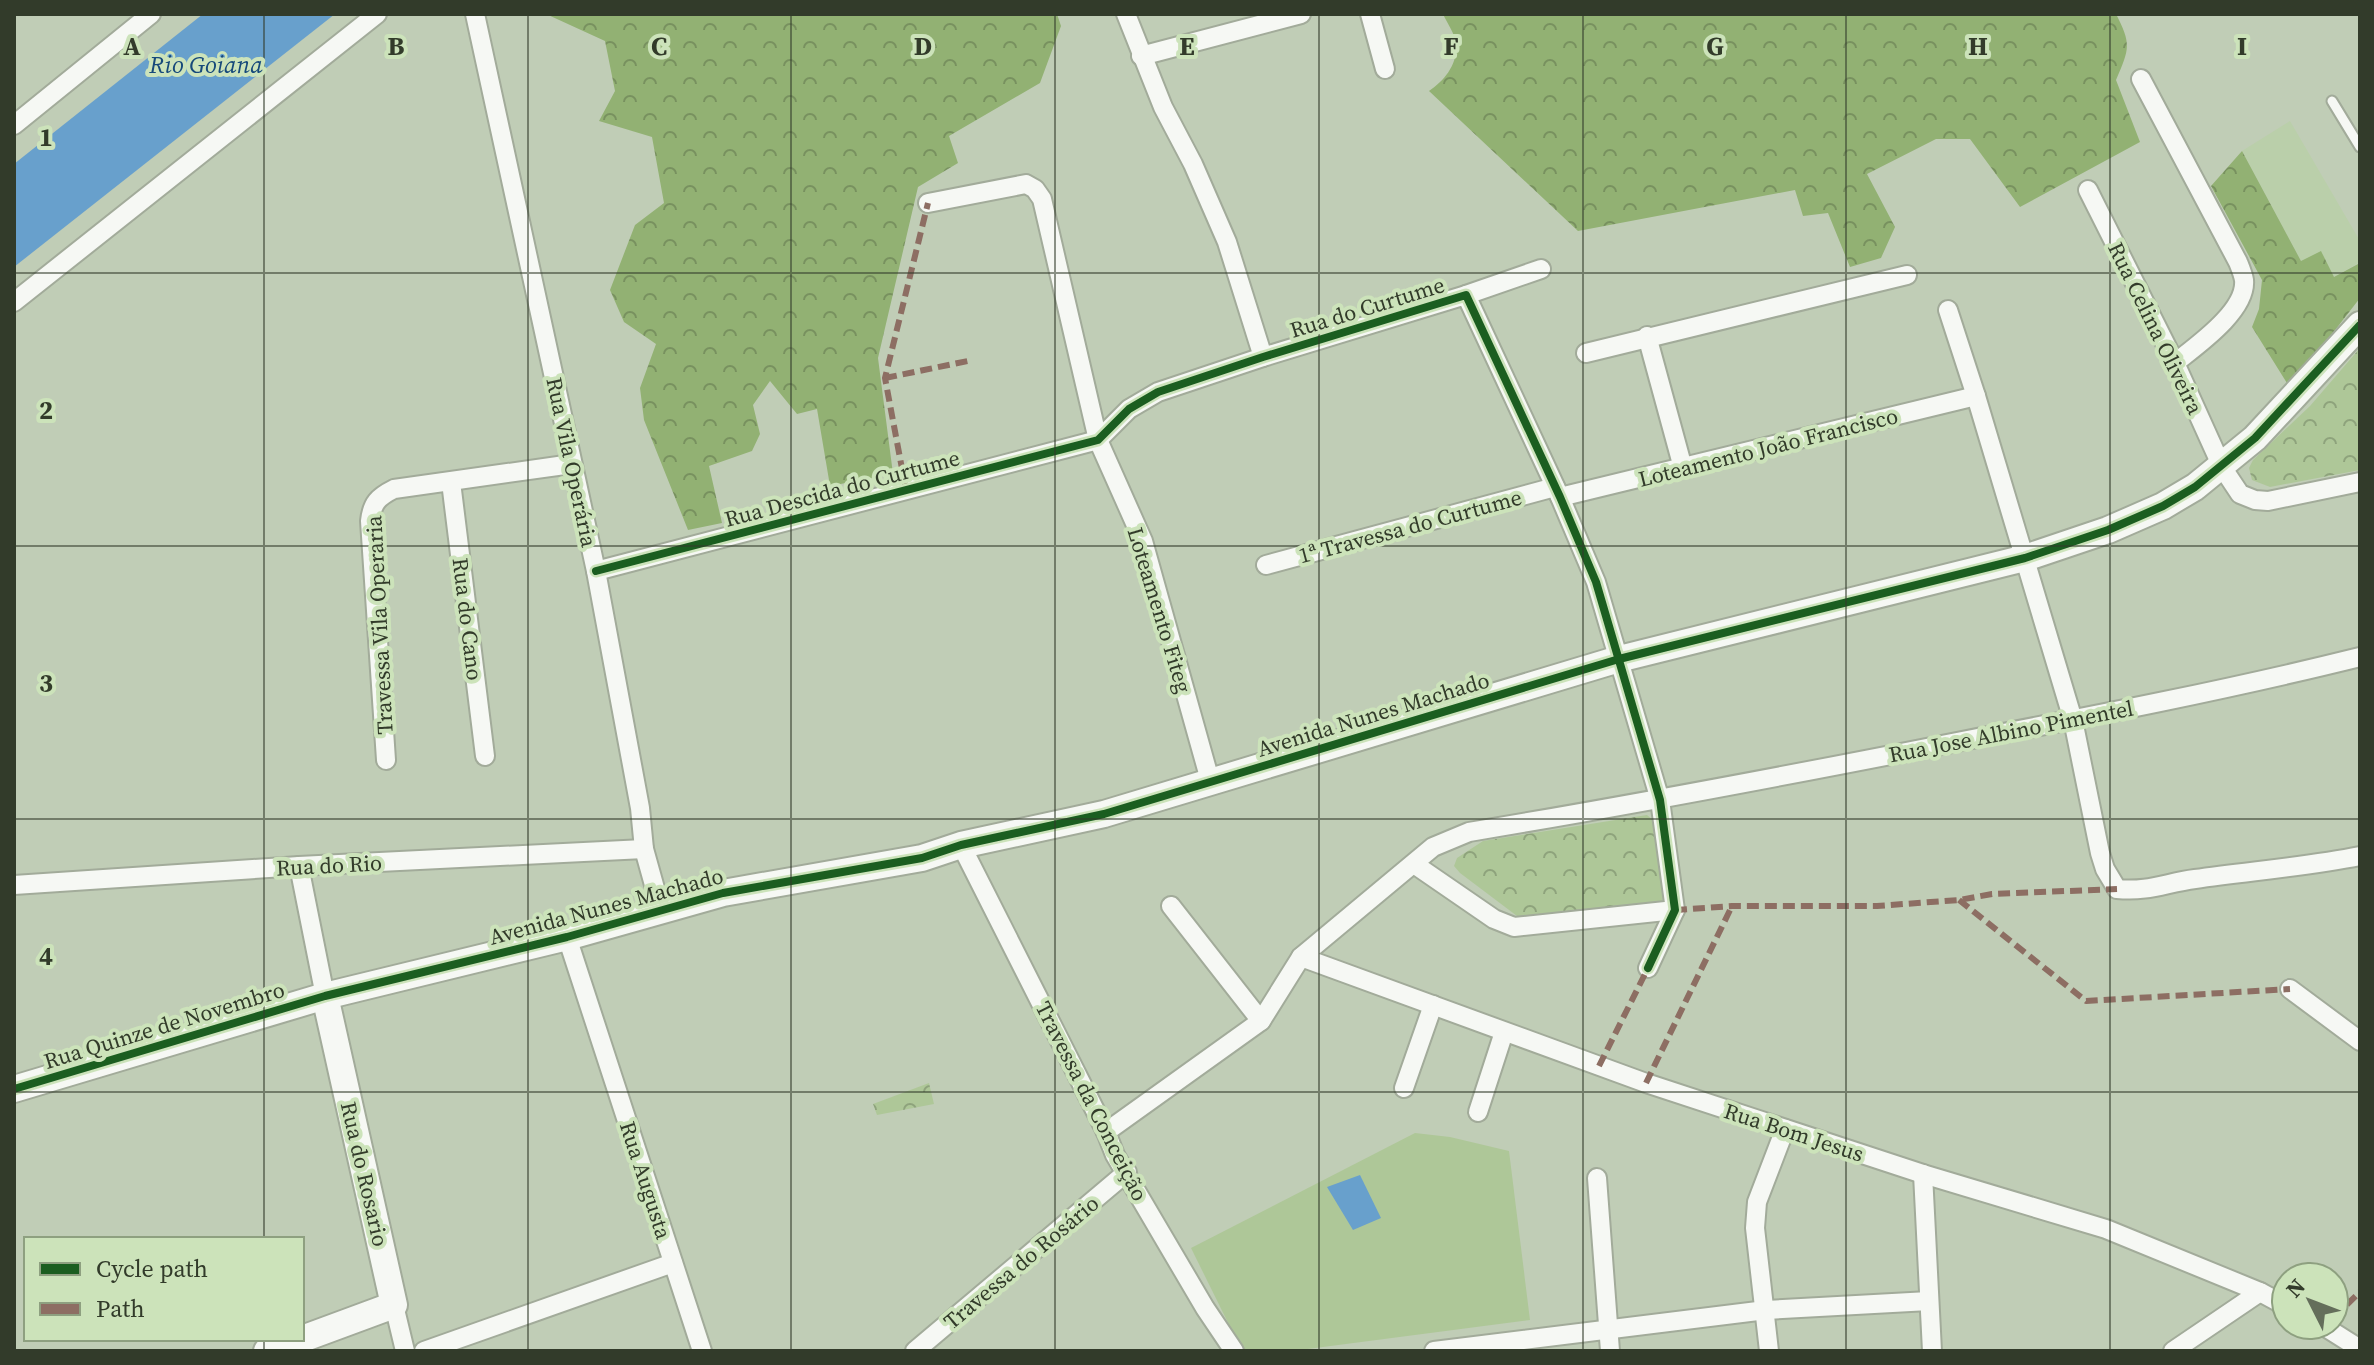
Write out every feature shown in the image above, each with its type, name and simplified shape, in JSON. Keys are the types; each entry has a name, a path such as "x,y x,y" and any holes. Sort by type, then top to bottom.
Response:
{"street":[{"path":"14,125 151,14"},
{"path":"14,302 377,14"},
{"name":"Rua Vila Operária","path":"475,14 596,571 640,808 644,849 661,910"},
{"path":"1126,14 1141,56 1227,242 1263,357"},
{"path":"1141,56 1301,14"},
{"path":"1370,14 1385,69"},
{"path":"2141,79 2238,262 2244,282 2241,297 2233,311 2175,363"},
{"name":"Loteamento Fiteg","path":"928,203 1026,184 1035,189 1042,199 1098,440 1143,541 1211,784"},
{"name":"Rua Celina Oliveira","path":"2088,190 2175,363 2222,467 2240,494 2268,501 2360,482"},
{"path":"1466,295 1541,269"},
{"path":"1586,353 1907,275"},
{"name":"Rua do Curtume","path":"1098,440 1129,409 1158,392 1466,295 1558,492 1596,582 1660,800 1675,910"},
{"path":"1948,310 2073,720 2100,853 2117,889 2159,888 2192,879 2320,864 2360,856"},
{"name":"Avenida Nunes Machado","path":"325,996 567,937 723,893 922,858 961,845 1104,814 1619,659 2025,558 2108,530 2163,506 2195,487 2255,438 2360,325"},
{"path":"1647,336 1683,468"},
{"name":"Loteamento João Francisco","path":"1558,492 1683,468 1976,396"},
{"name":"Rua Descida do Curtume","path":"596,571 1098,440"},
{"name":"Travessa Vila Operaria","path":"386,760 370,521 372,507 381,496 394,489 572,464"},
{"name":"Rua do Cano","path":"451,482 485,756"},
{"name":"1ª Travessa do Curtume","path":"1266,565 1558,492"},
{"name":"Rua Jose Albino Pimentel","path":"1261,1021 1301,957 1433,847 1469,832 1660,800 2073,720 2271,679 2360,657"},
{"name":"Travessa da Conceição","path":"961,845 1115,1155 1205,1308 1234,1351"},
{"name":"Rua do Rio","path":"14,885 299,866 644,849"},
{"path":"1414,864 1494,919 1514,927 1675,910"},
{"path":"299,866 325,996"},
{"path":"1106,1132 1261,1021 1171,906"},
{"path":"1648,968 1675,910"},
{"name":"Rua Augusta","path":"429,1350 673,1263 567,937"},
{"name":"Rua Bom Jesus","path":"1301,957 1646,1083 1923,1174 2106,1229 2270,1297"},
{"path":"2290,989 2360,1041"},
{"name":"Rua Quinze de Novembro","path":"14,1089 325,996"},
{"name":"Rua do Rosario","path":"325,996 405,1351"},
{"path":"1404,1088 1433,1005"},
{"path":"1478,1112 1504,1032"},
{"path":"1769,1351 1755,1228 1757,1202 1785,1129"},
{"name":"Travessa do Rosário","path":"915,1351 1127,1172"},
{"path":"1923,1174 1932,1351"},
{"path":"1597,1178 1610,1351"},
{"path":"673,1263 702,1351"},
{"path":"2173,1351 2260,1292"},
{"path":"1434,1351 1766,1310 1929,1301"},
{"path":"304,1338 394,1305"},
{"path":"267,1351 295,1341"}],"lane":[{"path":"2332,101 2360,147"}],"shaded area":[{"path":"2290,121 2360,241 2360,262 2334,277 2301,261 2242,151"}],"green space":[{"path":"546,14 1057,14 1061,26 1040,83 949,136 958,163 918,187 878,358 893,474 830,486 817,409 797,414 770,381 753,405 760,434 752,451 709,466 722,523 688,530 644,420 640,388 656,344 624,322 610,290 635,225 664,203 652,137 599,121 615,91 605,41"},
{"path":"1443,14 2116,14 2125,33 2127,47 2116,80 2140,142 2020,207 1970,139 1936,139 1867,174 1895,227 1881,258 1850,267 1828,213 1803,216 1795,190 1578,231 1429,91 1445,77 1455,58 1453,32"},
{"path":"2242,151 2301,261 2321,251 2334,277 2358,264 2360,267 2360,298 2290,388 2252,327 2259,309 2262,280 2211,186"},
{"path":"2360,348 2360,470 2270,487 2252,480 2249,468 2253,460 2310,406"},
{"path":"1647,815 1654,821 1664,898 1660,903 1521,919 1454,866 1457,858 1483,841"},
{"path":"929,1083 934,1104 877,1115 873,1104"},
{"path":"1415,1133 1450,1137 1509,1151 1530,1320 1300,1350 1242,1351 1191,1248"}],"water":[{"name":"Rio Goiana","path":"203,14 335,14 14,267 14,164"},
{"path":"1360,1175 1381,1218 1353,1230 1327,1187"}],"marked path":[{"path":"906,490 885,378 928,203"},
{"path":"885,378 968,361"},
{"path":"1675,910 1732,906 1877,906 1959,900 1992,894 2117,889"},
{"path":"1959,900 2086,1001 2290,989"},
{"path":"1646,1083 1732,906"},
{"path":"1599,1066 1648,968"},
{"path":"2350,1302 2360,1292"}],"cycle path":[{"path":"596,571 1098,440 1129,409 1158,392 1466,295 1596,582 1660,800 1675,910 1648,968"},
{"path":"14,1089 325,996 567,937 723,893 922,858 961,845 1104,814 1619,659 2025,558 2108,530 2163,506 2195,487 2255,438 2360,325"}]}
